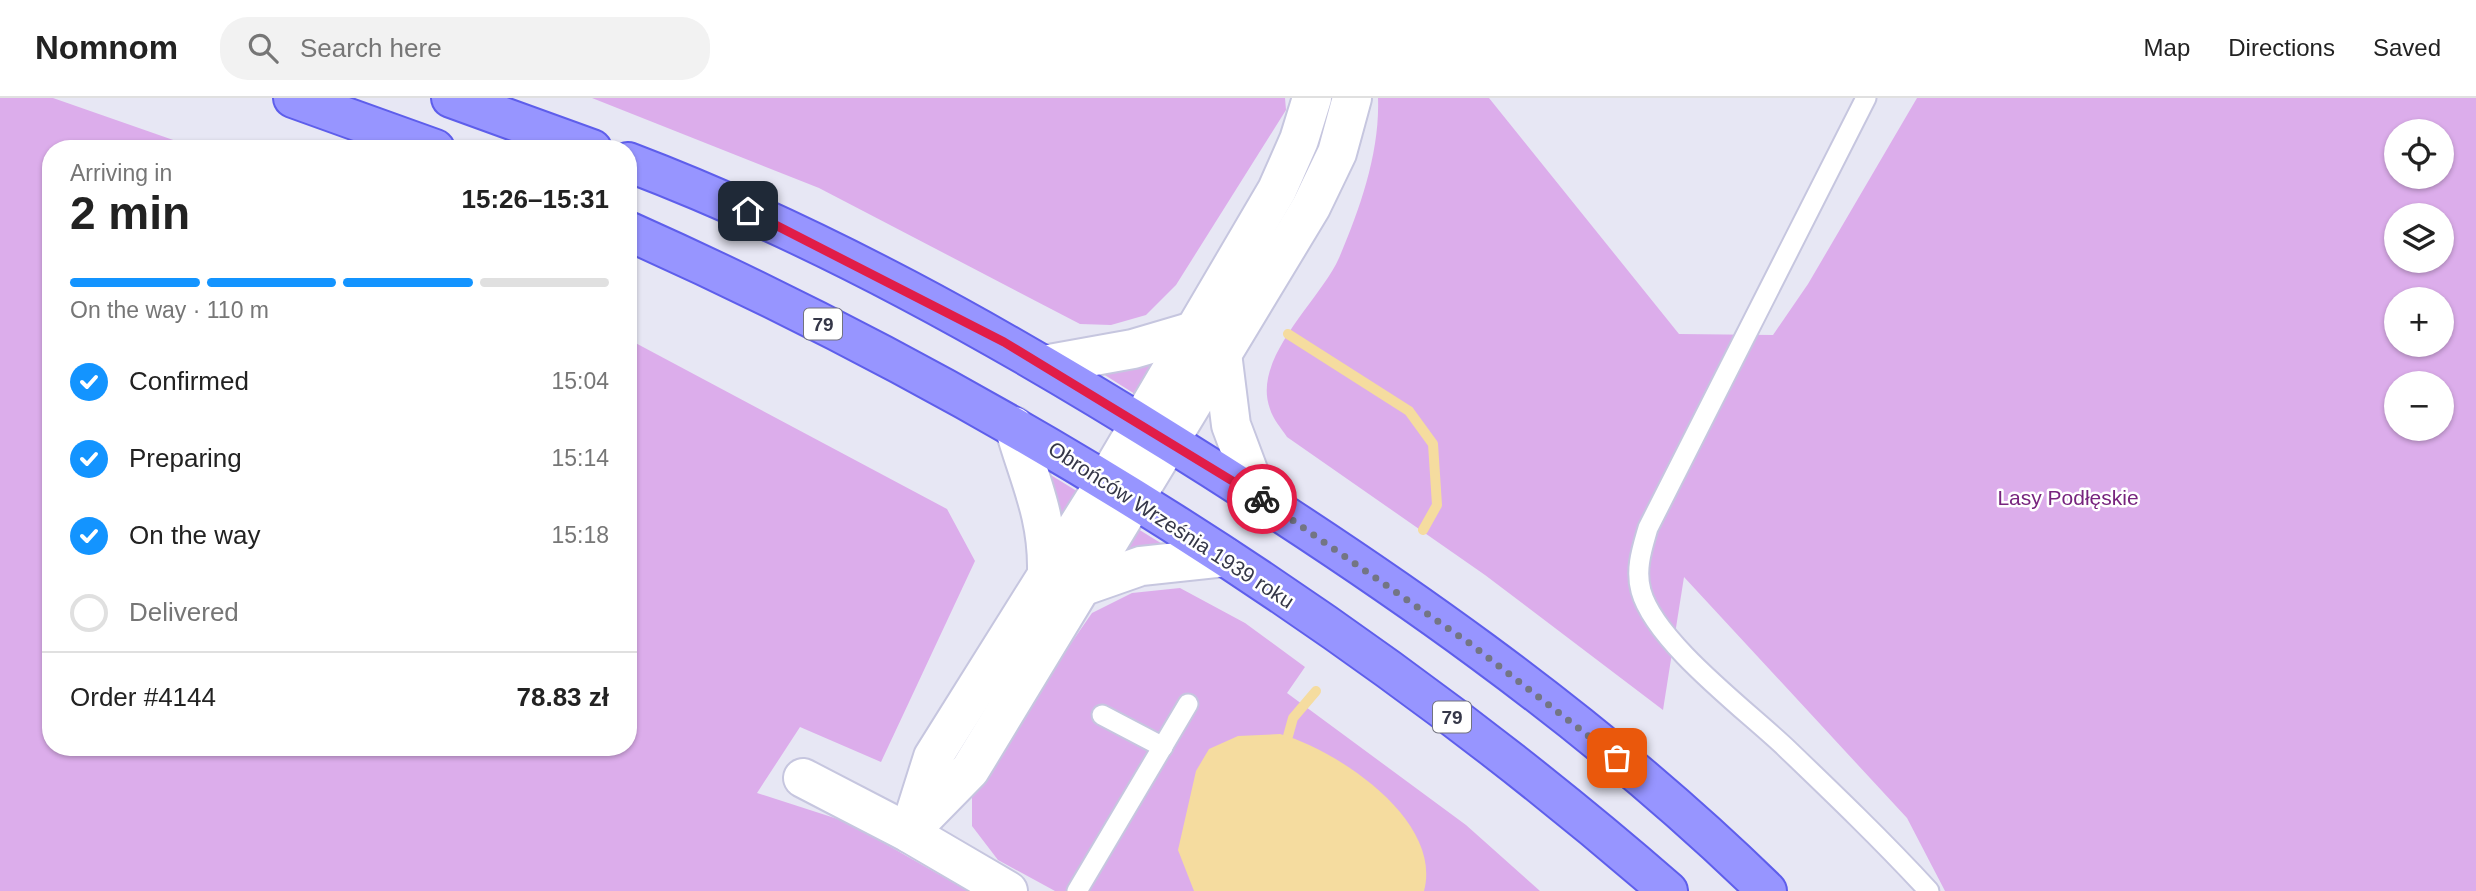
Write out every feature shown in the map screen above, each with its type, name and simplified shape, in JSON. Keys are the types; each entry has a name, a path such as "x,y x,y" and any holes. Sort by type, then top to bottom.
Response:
{"main road":[{"path":"293,98 410,140"},
{"path":"451,98 567,140"},
{"path":"637,165 687,184 808,240 1044,365 1258,497 1393,589 1534,692 1650,785 1767,891"},
{"name":"Obrońców Września 1939 roku","path":"637,235 838,332 1014,426 1226,557 1327,626 1480,738 1668,891"}],"street":[{"path":"909,833 970,771 1064,579 1208,342 1299,140 1312,98"},
{"path":"1044,365 1133,349 1208,342 1311,207 1337,153 1352,98"},
{"path":"1208,342 1231,425 1258,497"},
{"path":"1014,426 1043,513 1048,538 1064,579"},
{"path":"1064,579 1141,566 1226,557"},
{"path":"803,778 909,833 1008,891"}],"lane":[{"path":"1866,98 1648,528 1638,561 1641,591 1655,621 1678,648 1786,748 1929,891"},
{"path":"1077,891 1188,704"},
{"path":"1102,715 1163,747"}],"green space":[{"path":"0,98 53,98 173,140 42,140 42,756 637,756 637,344 947,509 975,561 881,762 800,727 757,793 847,822 968,891 0,891"},
{"path":"592,98 1285,98 1286,110 1176,285 1146,315 1111,325 1080,324 819,188"},
{"name":"Lasy Podłęskie","path":"1378,98 1489,98 1679,334 1773,335 1808,284 1917,98 2476,98 2476,891 1945,891 1907,818 1684,577 1663,710 1485,575 1287,437 1273,416 1267,390 1270,370 1290,330 1330,275 1339,258 1367,180 1376,139"},
{"path":"1160,352 1138,396 1100,372"},
{"path":"1049,474 1080,493 1061,523"},
{"path":"1133,526 1164,545 1117,557"},
{"path":"1180,588 1245,623 1305,667 1287,693 1466,825 1540,891 1055,891 998,860 972,826 972,786 1092,613 1132,593"}],"shaded area":[{"path":"1280,734 1329,755 1356,772 1402,814 1418,839 1426,865 1424,891 1194,891 1178,850 1196,771 1209,749 1238,736"}],"waterway":[{"path":"1288,334 1409,411 1433,444 1437,505 1423,530"},
{"path":"1288,736 1293,718 1316,691"}],"way so far":[{"path":"1262,499 1472,645 1617,758"}],"route":[{"path":"748,211 1004,342 1081,386 1262,499"}]}
